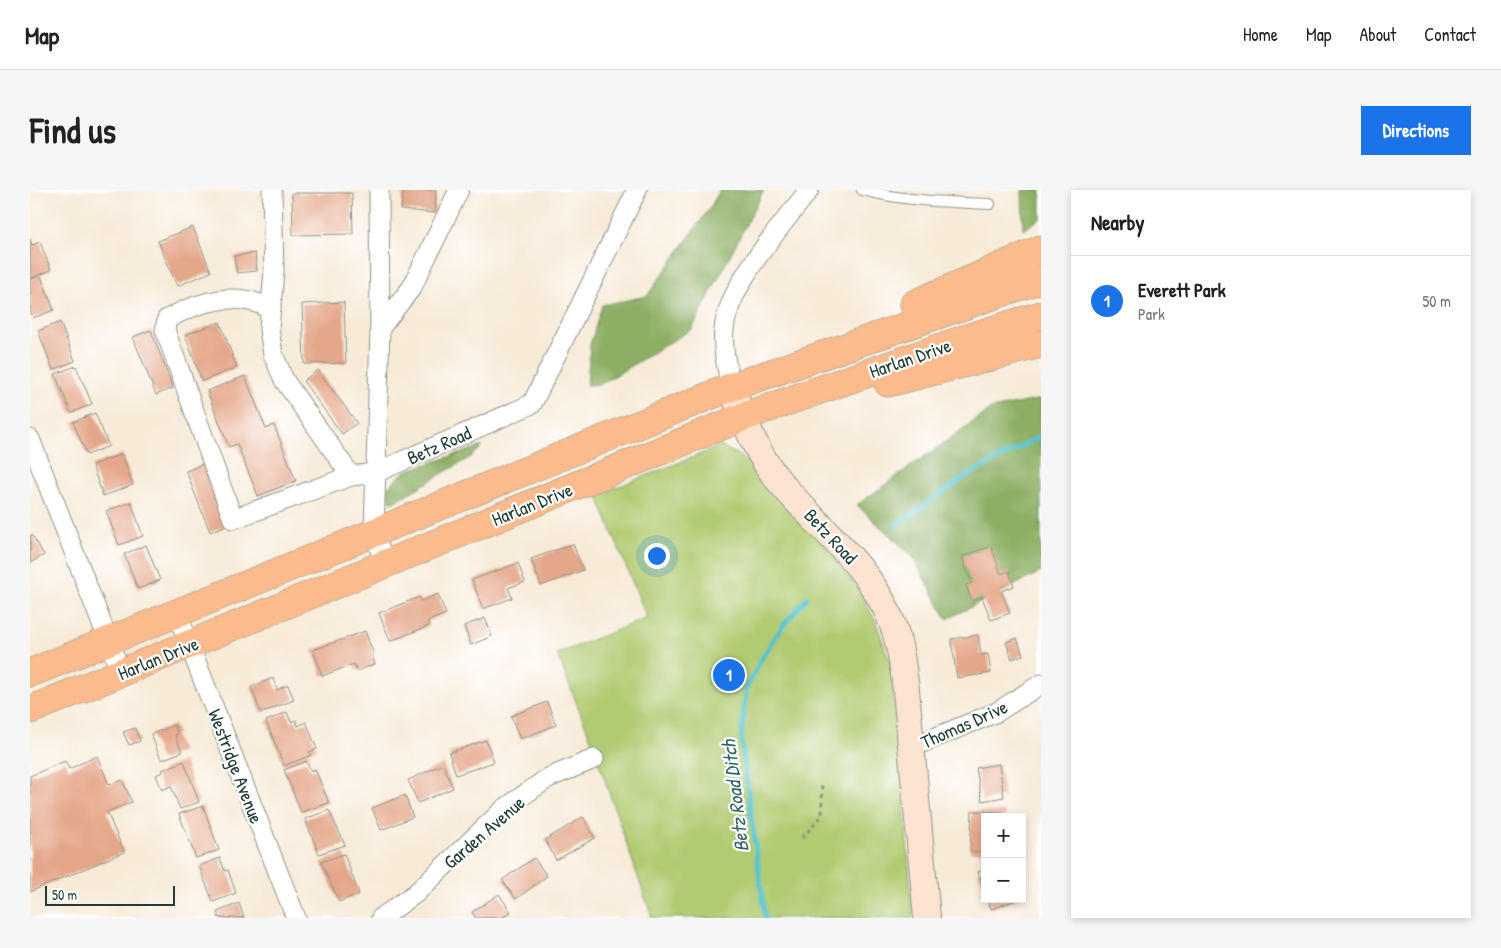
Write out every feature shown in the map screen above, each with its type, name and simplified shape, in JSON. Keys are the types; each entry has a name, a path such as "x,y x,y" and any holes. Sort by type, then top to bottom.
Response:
{"main road":[{"path":"731,387 1041,249"},
{"name":"Harlan Drive","path":"30,673 731,387 1041,279"},
{"name":"Harlan Drive","path":"30,710 743,416 1041,315"},
{"path":"743,416 859,390 1041,344"}],"street":[{"path":"272,190 274,271 270,329 273,354 284,380 350,476"},
{"name":"Betz Road","path":"379,190 380,328 374,533 385,564"},
{"path":"380,328 412,288 459,190"},
{"name":"Betz Road","path":"375,473 532,404 637,190"},
{"name":"Betz Road","path":"809,190 737,289 727,312 724,330 725,357 731,387 754,444 778,481 856,563 883,603 891,620 901,655 912,747 927,918"},
{"path":"271,309 257,302 223,298 192,306 167,319 165,330 233,519 350,476 375,473"},
{"path":"30,439 37,478 121,673"},
{"name":"Westridge Avenue","path":"177,613 296,918"},
{"name":"Thomas Drive","path":"912,747 997,712 1041,684"},
{"name":"Garden Avenue","path":"381,918 416,892 504,810 548,778 594,759"}],"lane":[{"path":"862,190 884,196 926,201 990,204"}],"path":[{"path":"802,838 822,816 822,786"}],"green space":[{"path":"720,190 764,190 692,329 601,384 587,385 590,345 602,305 647,296 711,206"},
{"path":"1022,190 1041,190 1041,218 1023,230"},
{"path":"1041,399 1041,572 947,619 912,556 857,505 991,409"},
{"path":"483,446 471,457 392,503 386,489 405,471"},
{"path":"721,446 742,457 828,549 862,595 876,622 890,663 900,752 913,918 652,918 590,737 557,654 647,618 597,495"}],"building":[{"path":"403,190 436,190 435,213 401,210"},
{"path":"292,193 352,193 353,234 293,235"},
{"path":"193,227 211,272 177,286 158,241"},
{"path":"30,239 32,245 40,242 51,270 30,279"},
{"path":"255,253 257,271 237,273 234,256"},
{"path":"41,276 54,310 33,318 30,311 30,280"},
{"path":"344,302 346,363 304,364 302,304"},
{"path":"60,322 75,361 53,370 38,331"},
{"path":"220,322 237,368 202,381 185,335"},
{"path":"151,330 173,388 156,395 133,337"},
{"path":"76,366 92,404 71,413 55,374"},
{"path":"318,370 357,423 342,434 303,381"},
{"path":"245,376 266,429 274,425 296,481 258,496 237,444 229,447 207,391"},
{"path":"95,413 109,446 87,455 73,422"},
{"path":"122,454 133,485 103,496 92,465"},
{"path":"203,464 227,525 210,532 186,471"},
{"path":"131,502 143,536 119,545 106,511"},
{"path":"32,535 44,555 30,563 30,536"},
{"path":"573,544 583,570 541,586 531,559"},
{"path":"146,545 160,580 138,589 124,554"},
{"path":"991,546 1001,574 1009,571 1014,586 1001,591 1010,613 991,620 982,597 972,601 966,585 972,583 962,557"},
{"path":"518,563 525,582 508,588 512,598 483,609 472,580"},
{"path":"438,594 446,614 428,621 429,626 390,641 379,613 419,597 421,601"},
{"path":"485,618 492,636 471,645 464,626"},
{"path":"365,631 374,655 372,656 375,664 357,671 354,664 322,676 313,650"},
{"path":"978,635 981,655 988,654 991,673 957,678 951,639"},
{"path":"1017,638 1023,655 1012,659 1006,642"},
{"path":"273,678 277,690 288,685 294,700 261,713 251,687"},
{"path":"547,702 556,725 520,739 511,716"},
{"path":"287,712 291,722 296,720 298,726 306,722 317,749 309,752 311,755 284,766 266,721"},
{"path":"174,725 178,734 175,735 182,752 161,760 151,734"},
{"path":"135,728 140,741 129,745 123,732"},
{"path":"486,740 494,762 456,775 449,753"},
{"path":"97,756 109,785 122,780 132,802 107,812 124,852 30,892 30,776 65,761 69,769"},
{"path":"184,761 199,802 180,809 171,786 162,790 156,775 163,772 162,770"},
{"path":"306,761 311,771 315,769 329,803 301,812 284,770"},
{"path":"443,764 453,788 418,803 408,780"},
{"path":"999,764 1004,797 982,801 976,768"},
{"path":"405,795 413,817 381,830 372,808"},
{"path":"203,806 219,850 196,858 179,814"},
{"path":"329,810 345,845 319,854 305,819"},
{"path":"972,811 1005,812 981,813 981,852 970,852"},
{"path":"583,817 595,838 556,860 545,840"},
{"path":"344,854 359,894 339,902 321,862"},
{"path":"220,858 225,871 228,870 236,893 213,902 199,866"},
{"path":"534,858 547,876 516,899 502,880"},
{"path":"499,894 511,912 502,918 476,918 472,912"},
{"path":"239,903 244,918 219,918 217,912"},
{"path":"989,903 1008,903 991,909"}],"waterway":[{"name":"Betz Road Ditch","path":"896,525 968,475 1041,436"},
{"name":"Betz Road Ditch","path":"765,918 741,738 746,690 762,658 782,627 807,598"}],"place":[{"name":"Everett Park","path":"729,675"}]}
